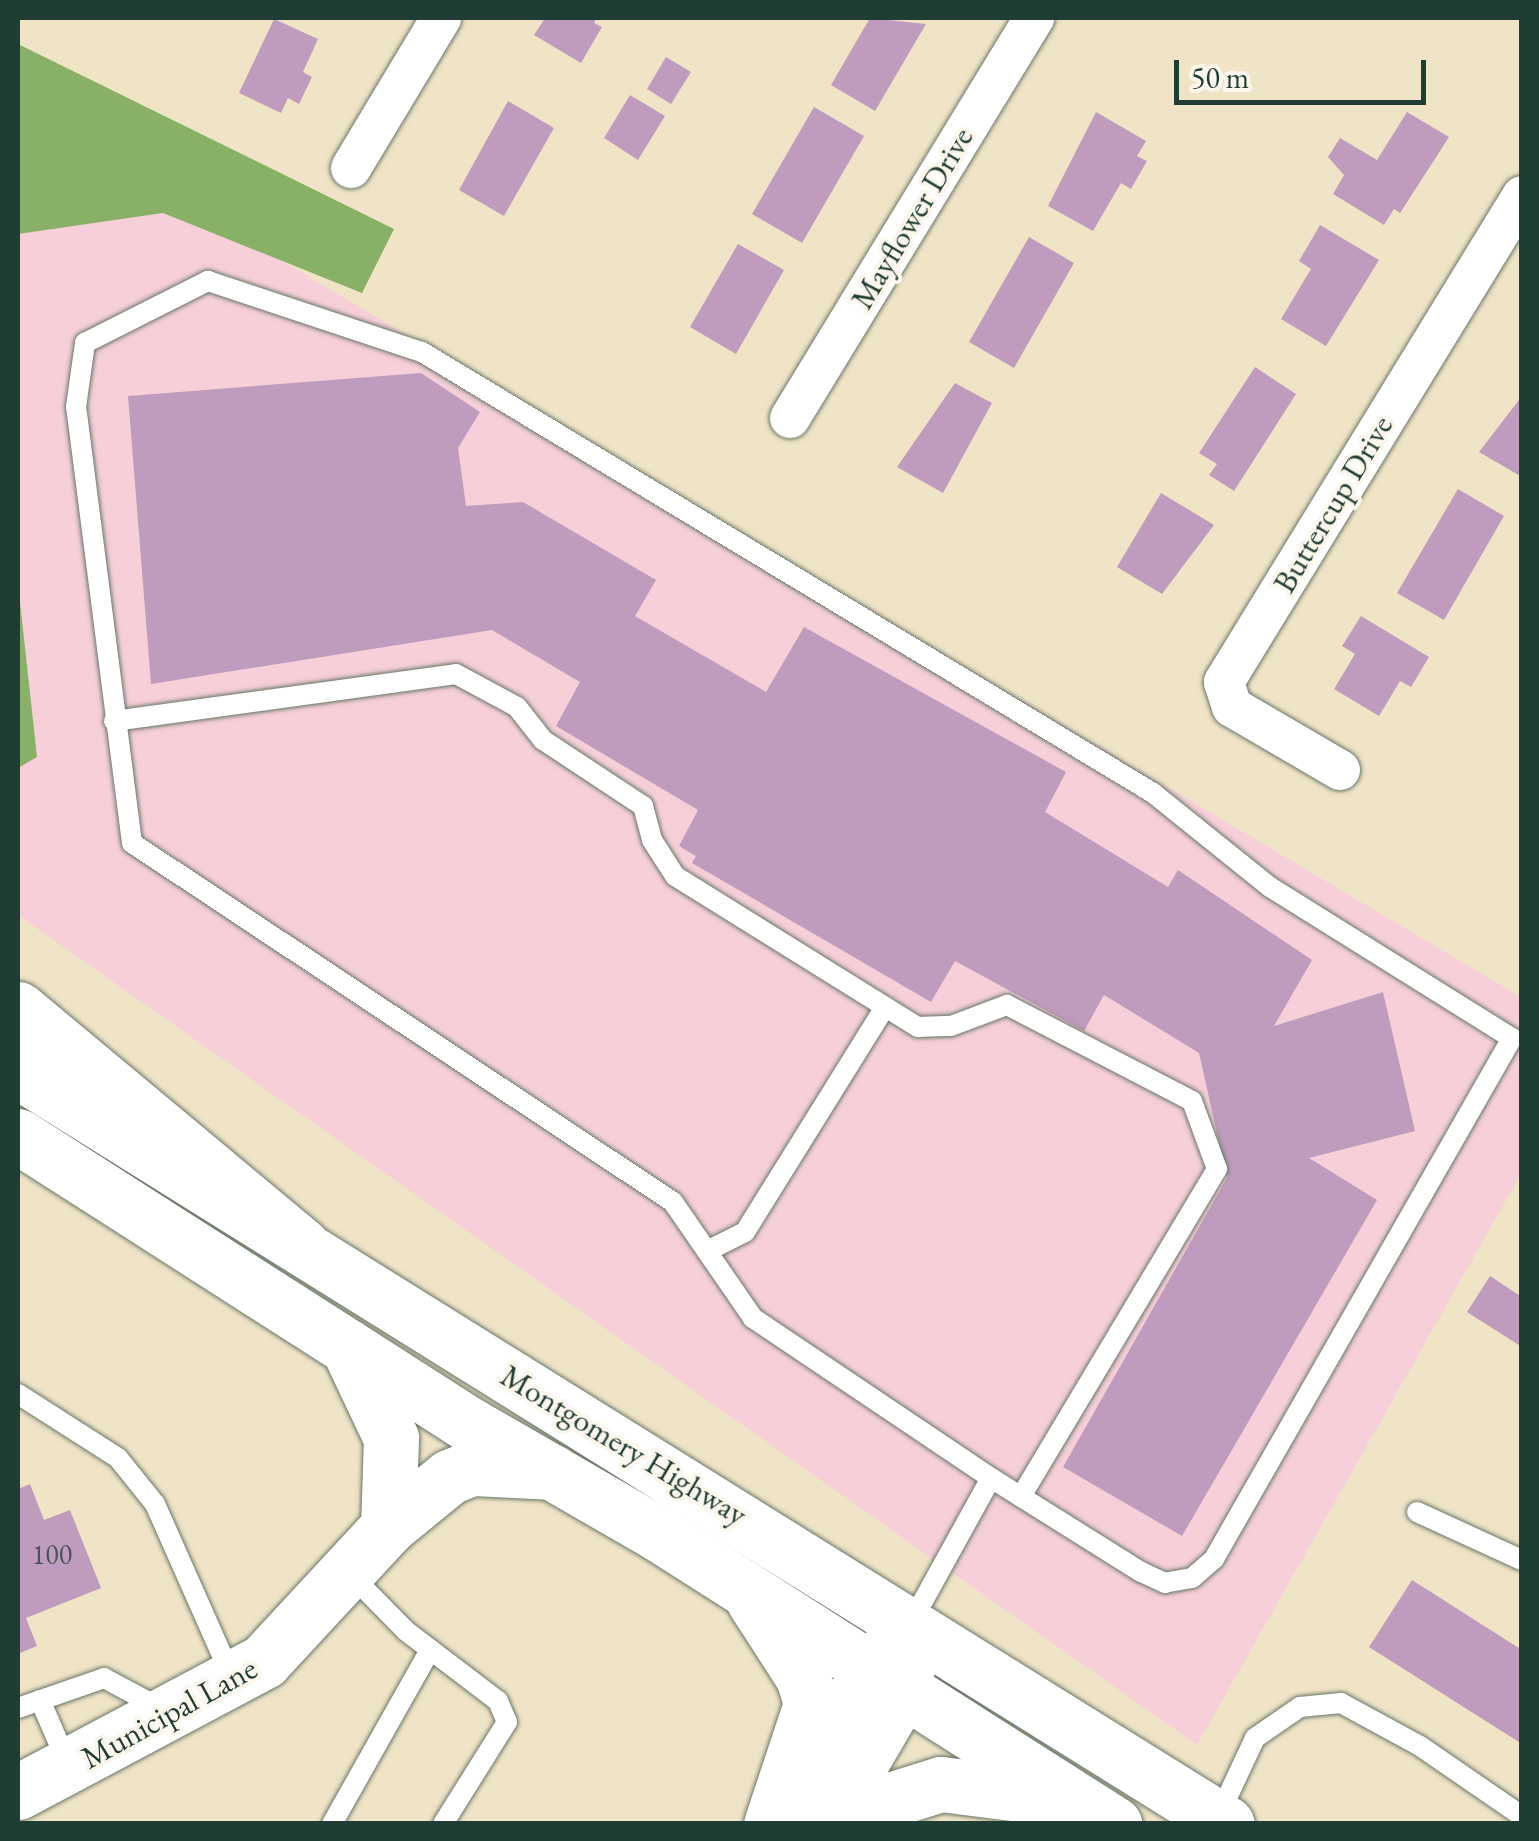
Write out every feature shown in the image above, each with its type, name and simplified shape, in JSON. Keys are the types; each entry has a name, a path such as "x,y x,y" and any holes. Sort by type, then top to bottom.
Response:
{"main road":[{"path":"18,1009 302,1246"},
{"name":"Montgomery Highway","path":"18,1071 912,1622 1220,1821"},
{"name":"Montgomery Highway","path":"18,1136 348,1347 743,1586 1101,1814"},
{"path":"348,1347 391,1438 388,1527"},
{"name":"Municipal Lane","path":"18,1792 70,1768 264,1662 388,1527 471,1468 552,1472"},
{"path":"743,1586 780,1636 810,1704 771,1824"},
{"path":"825,1824 912,1622"},
{"path":"779,1824 889,1677"},
{"path":"852,1824 893,1799 942,1784 1006,1787 1101,1814"}],"street":[{"path":"351,168 442,18"},
{"name":"Mayflower Drive","path":"790,418 1034,18"},
{"name":"Buttercup Drive","path":"1340,770 1232,707 1224,682 1522,196"}],"lane":[{"path":"208,281 422,352 1153,793 1270,887 1512,1038 1214,1559 1192,1578 1165,1584 990,1478 753,1318 707,1251 673,1202 132,844 76,406 85,343 208,281"},
{"path":"114,722 456,674 517,707 544,740 643,806 652,840 675,876 918,1027 951,1026 1007,1005 1192,1101 1217,1170 1020,1497"},
{"path":"707,1251 746,1232 886,1007"},
{"path":"18,1394 118,1458 155,1504 233,1679"},
{"path":"912,1622 990,1478"},
{"path":"1418,1512 1522,1560"},
{"path":"348,1572 430,1650 498,1701 507,1722 443,1824"},
{"path":"332,1824 430,1650"},
{"path":"18,1708 104,1678 170,1715"},
{"path":"40,1700 70,1768"},
{"path":"1220,1821 1255,1738 1300,1707 1340,1703 1420,1746 1522,1816"}],"shaded area":[{"path":"166,192 1521,997 1521,1174 1197,1745 18,915 18,219"}],"green space":[{"path":"18,44 394,229 362,293 163,213 18,234"},
{"path":"18,584 37,757 18,768"}],"building":[{"path":"545,18 597,18 594,23 602,27 581,63 534,35"},
{"path":"870,18 926,24 875,111 831,85"},
{"path":"274,19 318,39 303,72 312,77 299,104 288,98 281,113 239,93"},
{"path":"666,57 691,72 671,104 647,89"},
{"path":"630,95 665,116 638,160 604,138"},
{"path":"508,101 554,128 504,216 459,190"},
{"path":"814,107 864,136 802,243 752,214"},
{"path":"1096,112 1146,141 1137,156 1147,161 1131,189 1121,183 1093,231 1048,206"},
{"path":"1407,112 1449,137 1400,213 1394,209 1384,225 1333,194 1344,175 1328,157 1340,138 1377,160"},
{"path":"1320,225 1379,260 1326,346 1281,319 1311,269 1299,261"},
{"path":"1029,237 1074,263 1014,368 969,342"},
{"path":"738,244 784,270 736,354 690,327"},
{"path":"1255,367 1296,394 1234,491 1209,475 1217,464 1199,453"},
{"path":"421,373 480,412 458,448 466,506 523,502 656,580 635,616 766,692 804,627 1066,772 1045,812 1168,887 1178,870 1312,960 1274,1026 1383,992 1415,1131 1309,1158 1377,1200 1182,1536 1063,1467 1227,1178 1199,1053 1104,995 1084,1031 955,961 931,1002 692,863 696,856 679,846 698,810 556,726 580,682 492,630 151,684 128,396"},
{"path":"955,383 992,403 943,493 897,467"},
{"path":"1522,396 1522,477 1479,452"},
{"path":"1458,489 1504,516 1444,620 1397,593"},
{"path":"1161,493 1214,525 1162,594 1117,567"},
{"path":"1361,616 1429,657 1411,687 1400,681 1379,716 1334,689 1355,654 1342,646"},
{"path":"1490,1276 1522,1297 1522,1347 1467,1312"},
{"path":"30,1484 44,1520 70,1510 101,1588 26,1618 37,1646 18,1654 18,1489"},
{"path":"1412,1580 1522,1650 1522,1744 1369,1647"}]}
